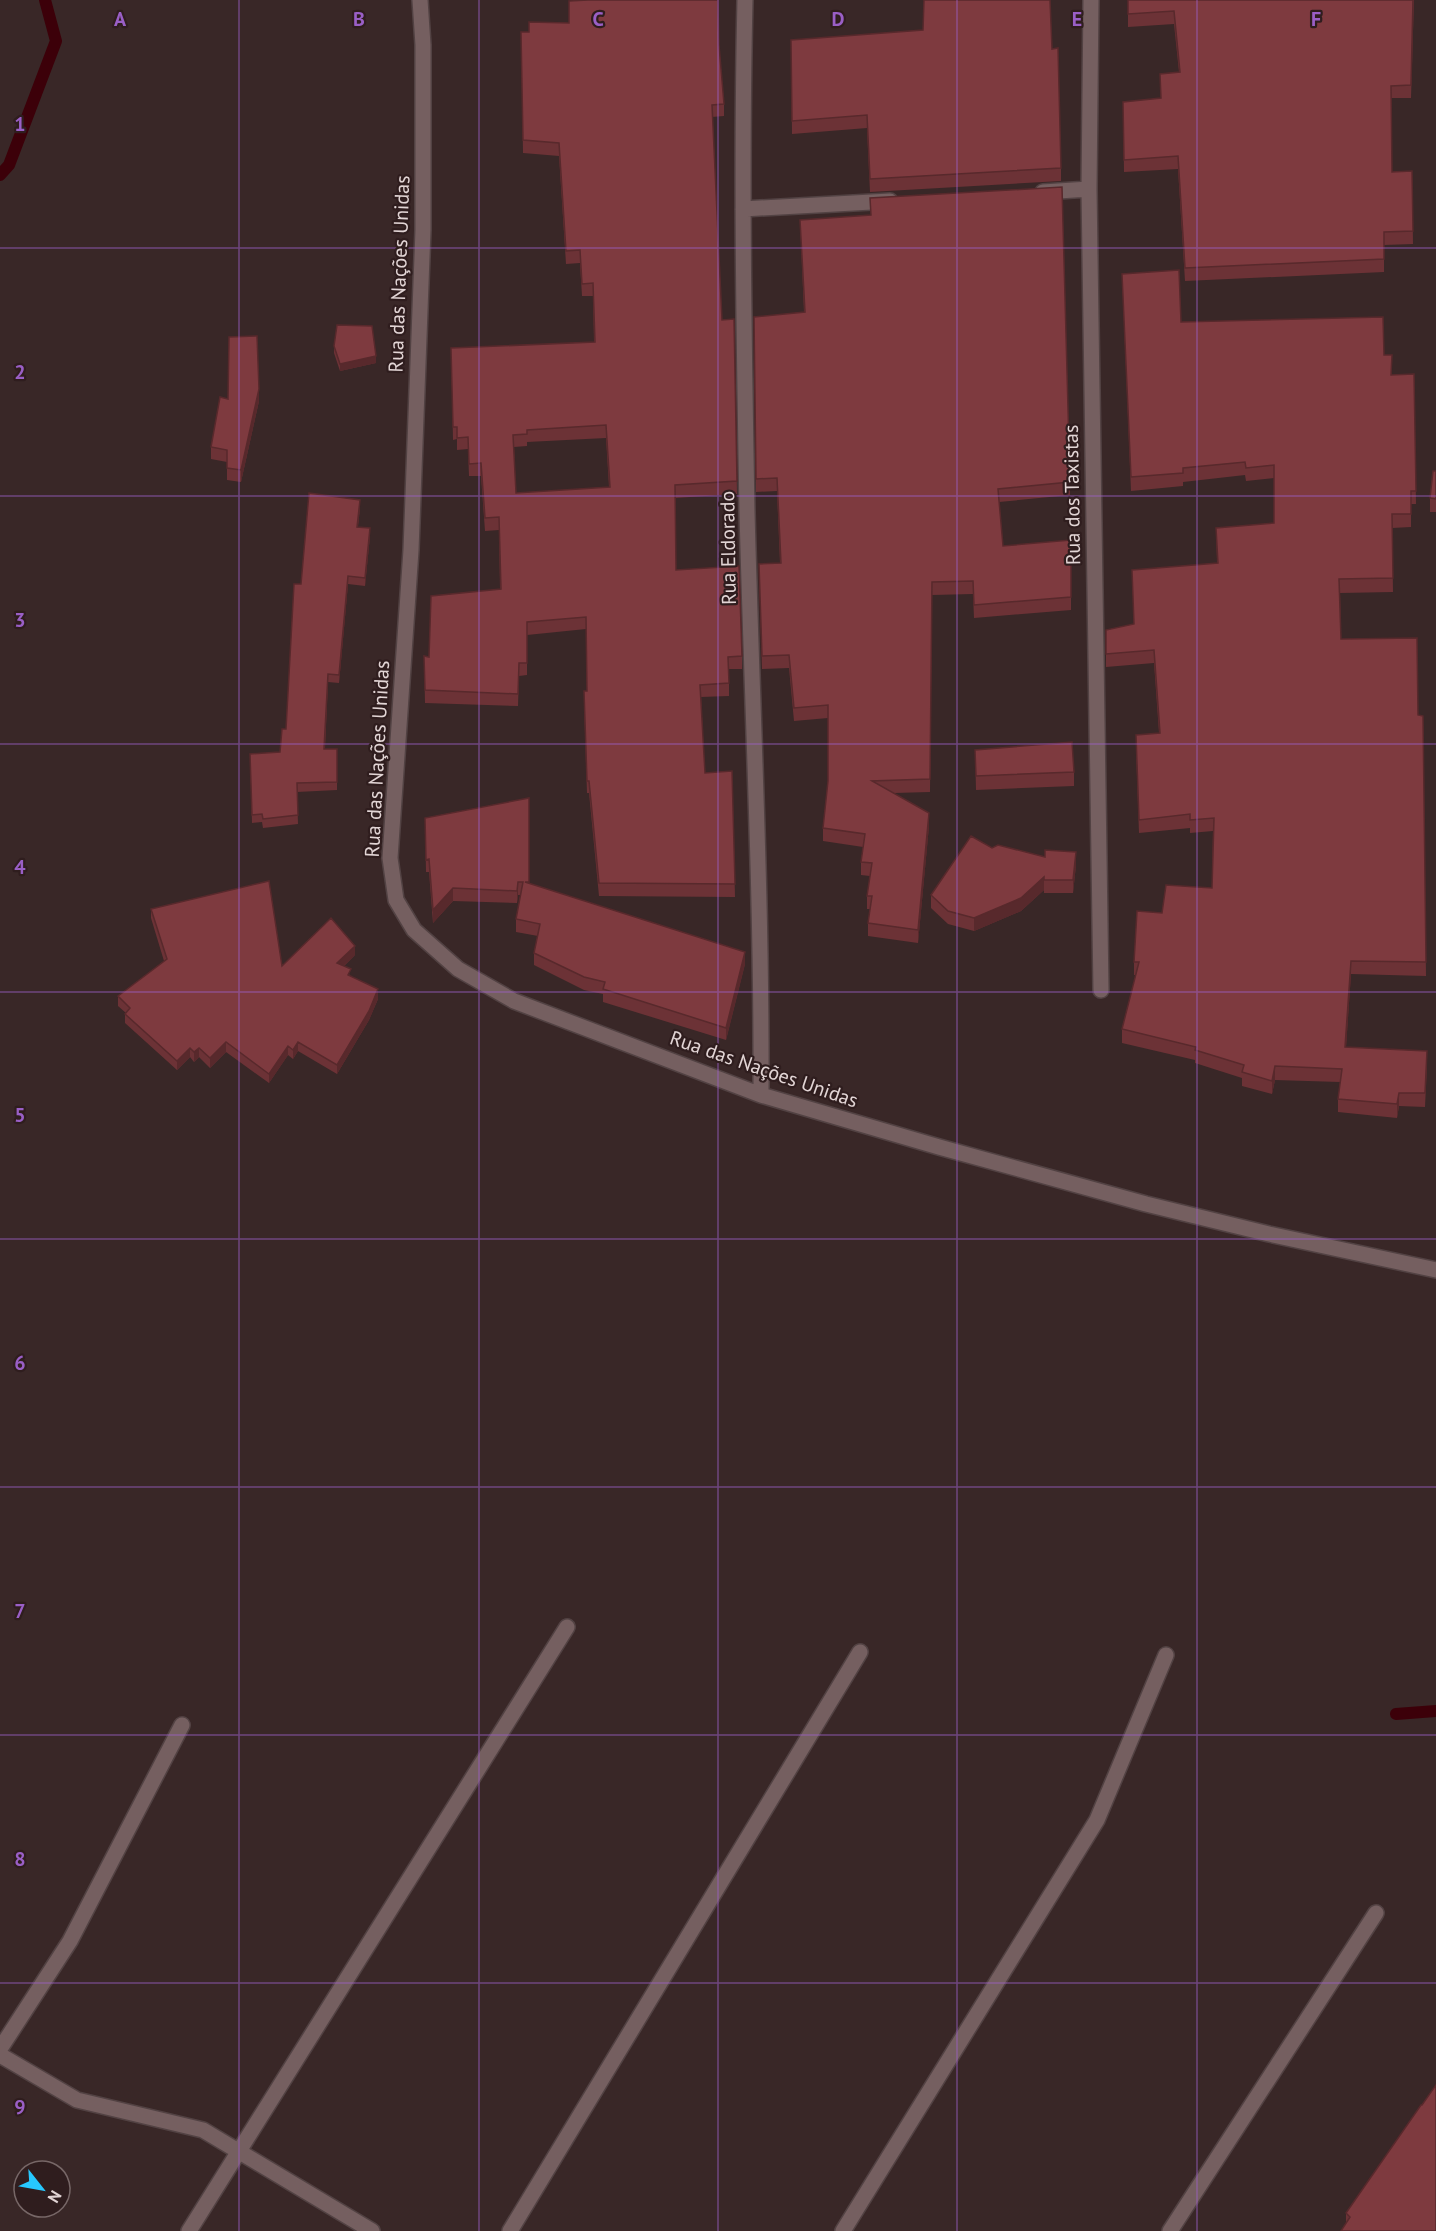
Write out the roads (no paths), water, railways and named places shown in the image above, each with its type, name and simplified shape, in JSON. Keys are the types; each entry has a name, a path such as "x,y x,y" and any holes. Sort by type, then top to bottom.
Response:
{"street":[{"name":"Rua das Nações Unidas","path":"420,0 423,45 423,230 411,550 390,858 396,900 414,930 458,969 514,1000 762,1095 1089,1188 1269,1234 1436,1270"},
{"name":"Rua Eldorado","path":"745,0 743,209 747,511 761,919 762,1095"},
{"name":"Rua dos Taxistas","path":"1091,0 1089,189 1101,990"},
{"path":"1029,193 1089,189"},
{"path":"743,209 910,200"},
{"path":"189,2231 567,1627"},
{"path":"510,2231 860,1652"},
{"path":"843,2231 1097,1820 1166,1655"},
{"path":"0,2049 70,1941 182,1725"},
{"path":"1170,2231 1376,1913"},
{"path":"0,2055 77,2100 203,2130 372,2231"}],"waterway":[{"path":"0,175 9,165 56,41 45,0"},
{"path":"1396,1714 1436,1711"}]}
